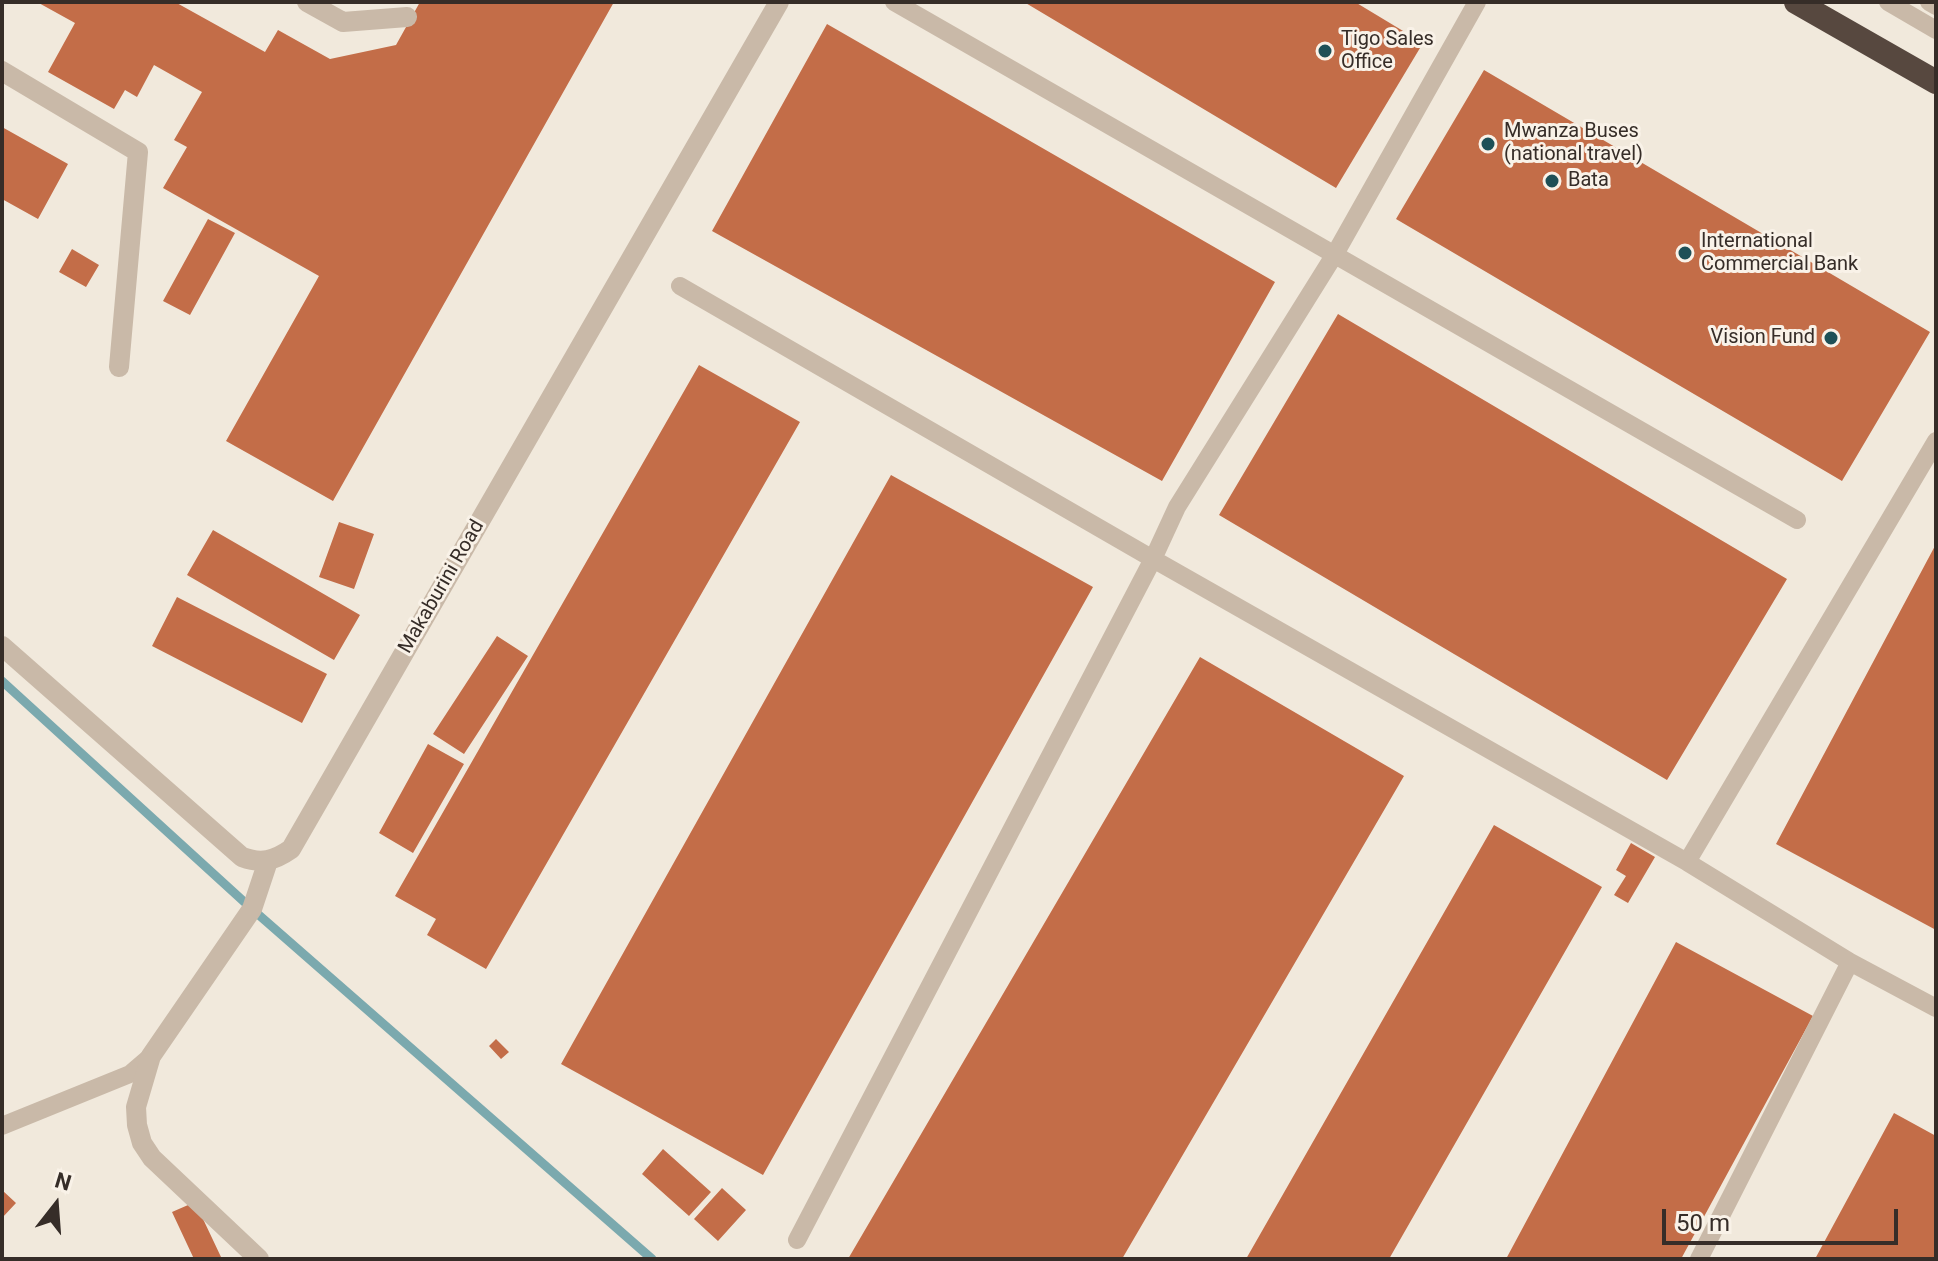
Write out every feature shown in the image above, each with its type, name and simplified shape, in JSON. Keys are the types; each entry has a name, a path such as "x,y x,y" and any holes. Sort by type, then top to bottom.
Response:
{"highway":[{"path":"1796,2 1936,82"}],"street":[{"path":"307,2 343,22 407,17"},
{"name":"Makaburini Road","path":"268,861 291,849 779,2"},
{"path":"2,71 138,152 119,367"},
{"path":"2,646 242,857 268,861 252,909 151,1056 136,1107 142,1143 152,1158 259,1259"}],"lane":[{"path":"894,2 1797,520"},
{"path":"797,1240 1153,559 1177,507 1335,254 1477,2"},
{"path":"1888,2 1936,30"},
{"path":"1929,2 1936,6"},
{"path":"680,286 1687,862 1850,962 1936,1008"},
{"path":"1687,862 1936,441"},
{"path":"1699,1259 1850,962"},
{"path":"2,1126 130,1074 151,1056"}],"building":[{"path":"37,2 175,2 265,52 278,30 330,59 396,45 420,2 614,2 333,501 226,441 319,276 163,188 187,147 174,140 202,92 154,65 137,97 125,90 114,109 48,72 75,23"},
{"path":"1024,2 1355,2 1423,43 1336,188"},
{"path":"827,24 1275,282 1162,481 712,231"},
{"path":"1484,70 1930,332 1842,481 1396,219"},
{"path":"2,127 68,164 38,219 2,199"},
{"path":"208,219 235,233 190,315 163,301"},
{"path":"72,249 99,265 86,287 59,272"},
{"path":"1338,314 1787,579 1667,780 1219,515"},
{"path":"699,365 800,422 486,969 427,935 436,919 395,896"},
{"path":"891,475 1093,587 763,1175 561,1064"},
{"path":"339,522 374,534 354,589 319,577"},
{"path":"213,530 360,615 334,660 187,575"},
{"path":"1936,544 1936,930 1776,844"},
{"path":"177,597 327,674 302,723 152,646"},
{"path":"497,636 528,656 464,754 433,734"},
{"path":"1200,657 1404,776 1122,1259 848,1259"},
{"path":"428,744 464,764 413,853 379,833"},
{"path":"1494,825 1602,887 1389,1259 1246,1259"},
{"path":"1631,843 1655,857 1628,903 1614,895 1626,876 1616,870"},
{"path":"1676,942 1813,1016 1681,1259 1506,1259"},
{"path":"496,1039 509,1052 501,1059 489,1046"},
{"path":"1894,1113 1936,1136 1936,1259 1815,1259"},
{"path":"663,1149 711,1192 689,1216 642,1174"},
{"path":"722,1188 746,1210 718,1241 694,1219"},
{"path":"2,1190 16,1203 2,1218"},
{"path":"195,1202 221,1257 217,1259 194,1259 172,1212"}],"waterway":[{"path":"2,681 252,909 652,1259"}],"place":[{"name":"Tigo Sales Office","path":"1325,51"},
{"name":"Mwanza Buses (national travel)","path":"1488,144"},
{"name":"Bata","path":"1552,181"},
{"name":"International Commercial Bank","path":"1685,253"},
{"name":"Vision Fund","path":"1831,338"}]}
